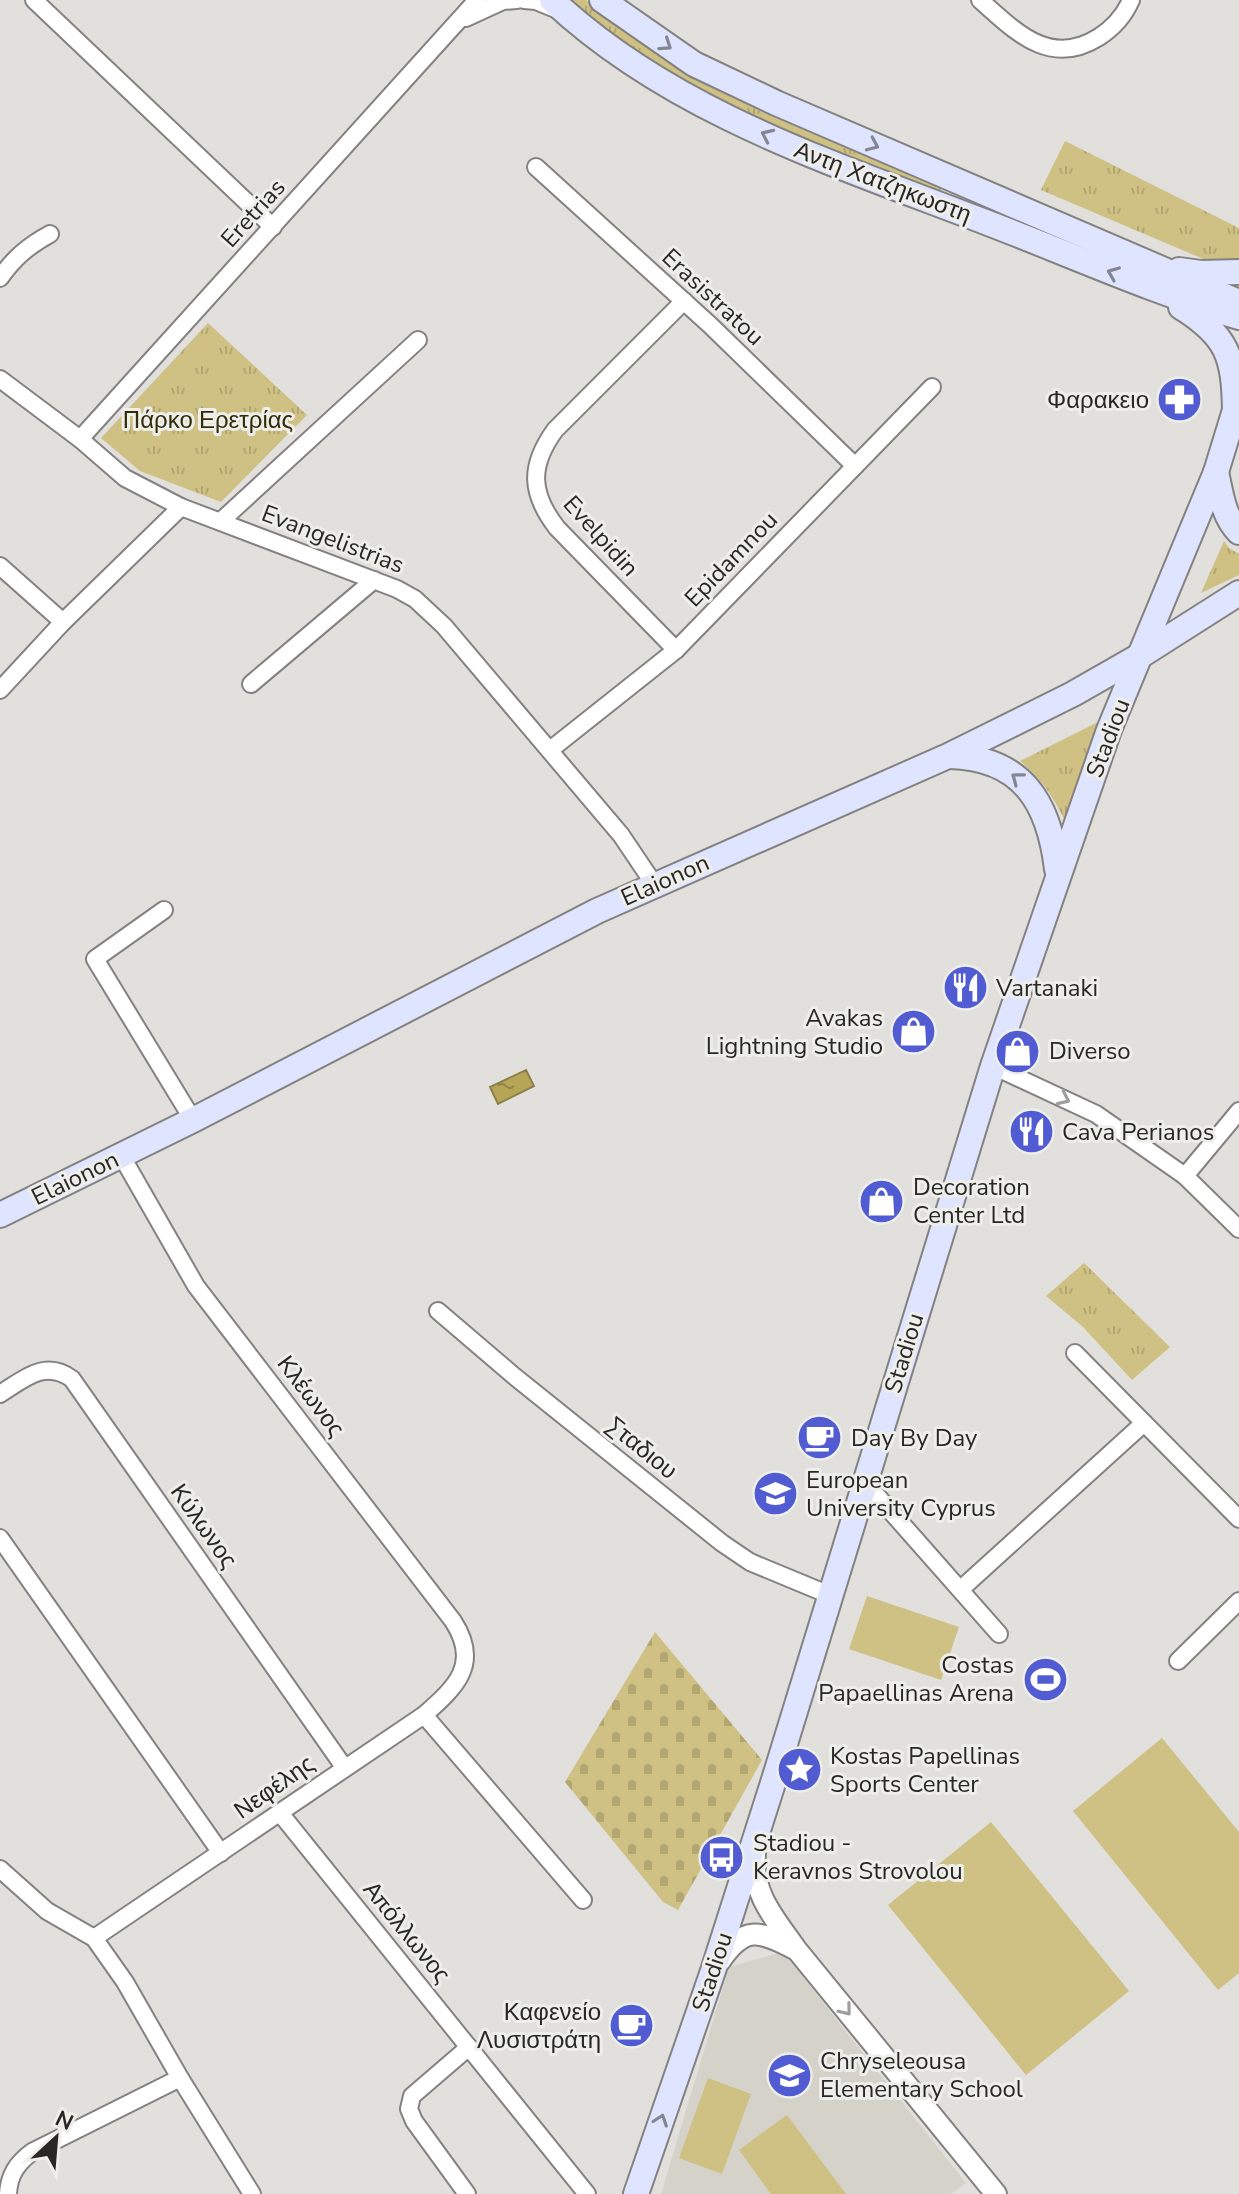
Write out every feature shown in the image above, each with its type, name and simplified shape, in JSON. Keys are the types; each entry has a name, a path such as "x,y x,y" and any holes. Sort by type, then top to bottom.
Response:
{"main road":[{"name":"Αντη Χατζηκωστη","path":"602,0 694,64 1239,317"},
{"name":"Αντη Χατζηκωστη","path":"560,7 616,51 672,88 775,139 1154,278 1239,302"},
{"path":"1154,278 1239,272"},
{"path":"1154,278 1223,342 1237,404"},
{"name":"Stadiou","path":"636,2194 757,1834 993,1066 1109,730 1216,472 1237,404"},
{"path":"1216,472 1225,511 1239,532"},
{"name":"Elaionon","path":"0,1215 654,884 948,756 1073,694 1239,593"},
{"path":"948,756 986,761 1024,782 1048,822 1058,876"}],"street":[{"path":"34,0 273,227"},
{"name":"Eretrias","path":"80,439 477,0"},
{"name":"Eretrias","path":"462,19 503,1 517,0"},
{"path":"524,0 560,7"},
{"path":"985,4 1023,36 1044,46 1067,50 1091,42 1111,29 1131,0"},
{"name":"Erasistratou","path":"536,167 684,301 855,466"},
{"path":"0,278 13,260 30,245 50,234"},
{"name":"Evelpidin","path":"676,650 543,510 536,490 535,468 542,447 555,430 684,301"},
{"path":"221,521 418,340"},
{"name":"Evangelistrias","path":"0,379 80,439 125,478 181,507 397,589 432,613 621,835 654,884"},
{"name":"Epidamnou","path":"550,750 676,650 932,387"},
{"path":"0,690 63,622 181,507"},
{"path":"0,566 63,622"},
{"path":"251,684 374,580"},
{"path":"164,910 95,959 193,1120"},
{"path":"993,1066 1096,1114 1185,1176 1239,1229"},
{"path":"1185,1176 1239,1111"},
{"name":"Κλέωνος","path":"121,1155 196,1286 453,1621 461,1633 465,1661"},
{"name":"Σταδιου","path":"438,1311 722,1543 750,1562 832,1596"},
{"path":"1075,1353 1239,1519"},
{"name":"Κύλωνος","path":"0,1394 36,1371 55,1370 72,1379 344,1767"},
{"path":"961,1589 1144,1423"},
{"path":"864,1481 999,1634"},
{"path":"0,1538 221,1853"},
{"path":"1178,1661 1239,1601"},
{"name":"Νεφέλης","path":"94,1938 424,1715 453,1690 465,1661"},
{"path":"424,1715 583,1900"},
{"name":"Απόλλωνος","path":"280,1813 587,2194"},
{"path":"757,1834 754,1863 757,1889 766,1907 796,1949 996,2194"},
{"path":"0,1869 47,1911 94,1938 125,1982 252,2194"},
{"path":"713,1971 730,1946 750,1934 760,1933 796,1949"},
{"path":"467,2194 414,2121 409,2109 412,2096 469,2047"},
{"path":"8,2194 13,2171 32,2152 180,2078"}],"shaded area":[{"name":"Chryseleousa Elementary School","path":"783,1952 966,2183 951,2194 661,2194 729,1967"}],"green space":[{"path":"567,0 586,0 660,57 698,80 764,113 941,188 940,192 758,124 654,69"},
{"path":"1065,141 1239,228 1239,262 1208,261 1041,190"},
{"name":"Πάρκο Ερετρίας","path":"208,323 307,415 221,502 140,471 101,438"},
{"path":"1224,541 1239,554 1239,575 1201,593"},
{"path":"1100,721 1066,823 1047,789 1020,761"},
{"path":"1084,1263 1170,1347 1132,1380 1083,1327 1046,1296"},
{"path":"867,1596 959,1627 941,1680 849,1649"},
{"path":"655,1632 762,1760 678,1910 663,1902 565,1782"},
{"path":"1162,1738 1239,1832 1239,1973 1218,1990 1073,1811"},
{"path":"991,1822 1129,1991 1026,2075 888,1905"},
{"path":"708,2078 751,2094 722,2174 679,2158"},
{"path":"787,2115 846,2194 771,2194 739,2150"}],"water":[{"path":"526,1070 534,1086 498,1104 490,1087"}],"place":[{"name":"Φαρακειο","path":"1180,400"},
{"name":"Vartanaki","path":"965,988"},
{"name":"Avakas Lightning Studio","path":"914,1032"},
{"name":"Diverso","path":"1018,1051"},
{"name":"Cava Perianos","path":"1031,1132"},
{"name":"Decoration Center Ltd","path":"882,1201"},
{"name":"Day By Day","path":"820,1438"},
{"name":"European University Cyprus","path":"775,1494"},
{"name":"Costas Papaellinas Arena","path":"1045,1679"},
{"name":"Kostas Papellinas Sports Center","path":"799,1770"},
{"name":"Stadiou - Keravnos Strovolou","path":"722,1857"},
{"name":"Καφενείο Λυσιστράτη","path":"632,2026"},
{"name":"Chryseleousa Elementary School","path":"789,2075"}]}
